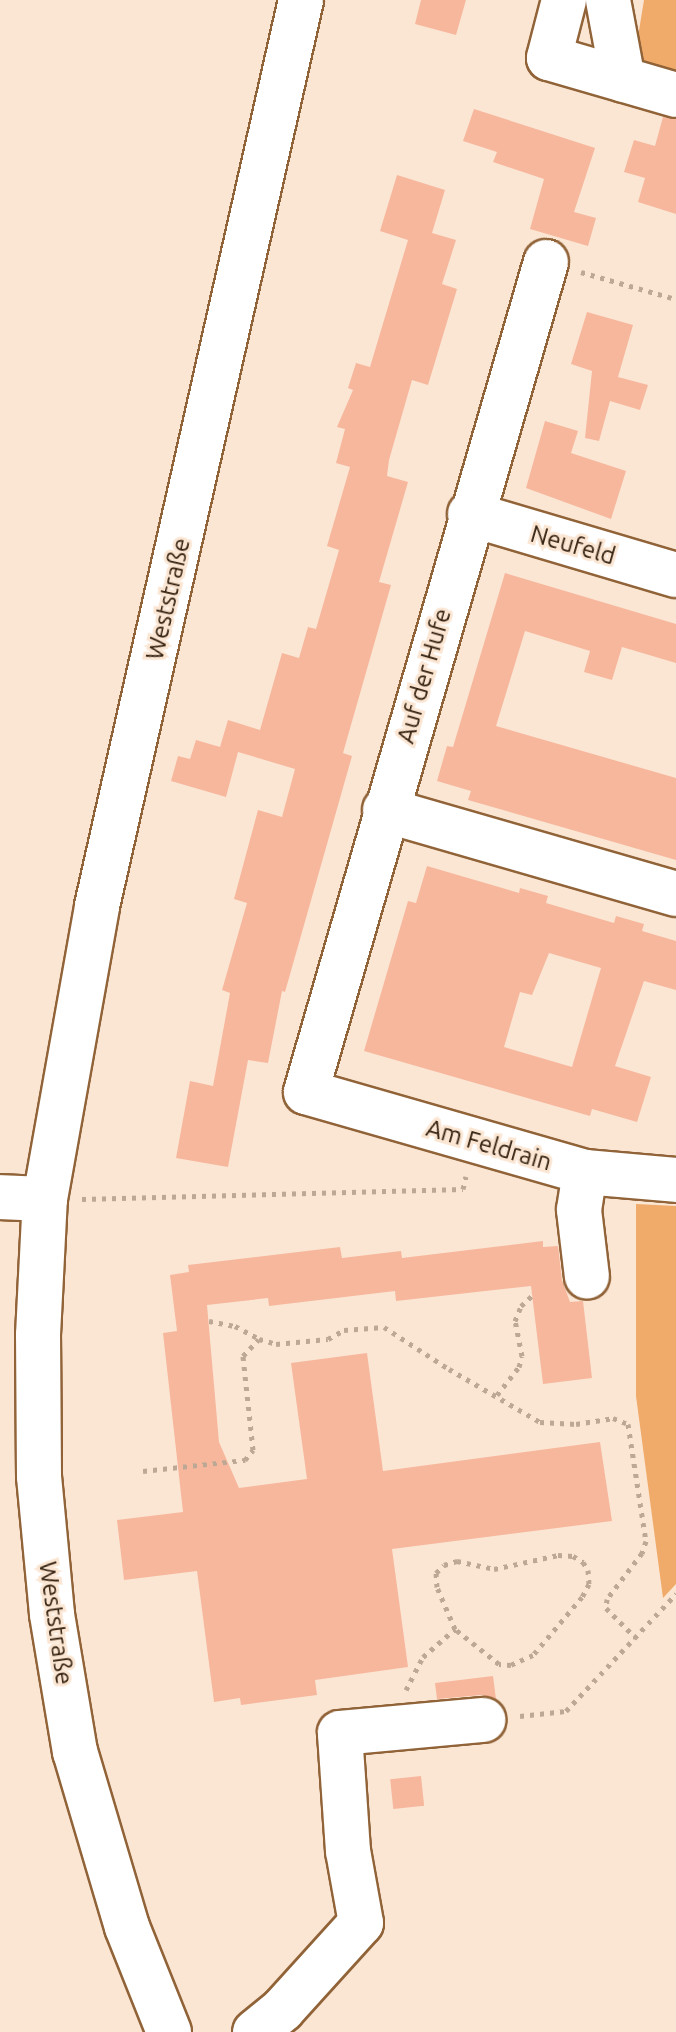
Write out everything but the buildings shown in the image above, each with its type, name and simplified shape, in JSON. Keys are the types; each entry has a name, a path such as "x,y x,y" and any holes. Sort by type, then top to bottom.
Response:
{"main road":[{"name":"Weststraße","path":"169,2032 127,1927 75,1752 52,1614 39,1476 38,1335 70,1200 97,906 301,0"},
{"path":"564,0 549,58 676,95"},
{"path":"608,0 623,80"},
{"name":"Auf der Hufe","path":"306,1092 470,514 546,262"},
{"name":"Neufeld","path":"470,514 676,575"},
{"path":"385,810 676,894"},
{"name":"Am Feldrain","path":"306,1092 585,1172 676,1180"},
{"path":"585,1172 579,1210 587,1277"},
{"path":"0,1197 70,1200"},
{"path":"255,2032 283,2009 361,1923 348,1851 340,1733 483,1720"}],"path":[{"path":"546,262 676,299"},
{"path":"70,1200 463,1189 473,1141"},
{"path":"497,1395 519,1367 522,1356 515,1321 521,1306 535,1293"},
{"path":"209,1321 235,1326 276,1344 328,1339 344,1330 384,1327 540,1422 576,1424 613,1418 628,1424 646,1541 642,1553 607,1599 606,1608 636,1638"},
{"path":"143,1471 245,1460 253,1450 243,1356 259,1339"},
{"path":"558,1555 573,1556 588,1570 589,1584 582,1597 533,1655 511,1665 499,1664 455,1629 437,1587 436,1573 444,1565 457,1561 494,1569 558,1555"},
{"path":"483,1720 566,1711 676,1594"},
{"path":"402,1697 423,1657 455,1629"}],"shaded area":[{"path":"644,0 676,0 676,77 646,68 635,55"},
{"path":"636,1204 676,1206 676,1584 663,1598 636,1396"}]}
